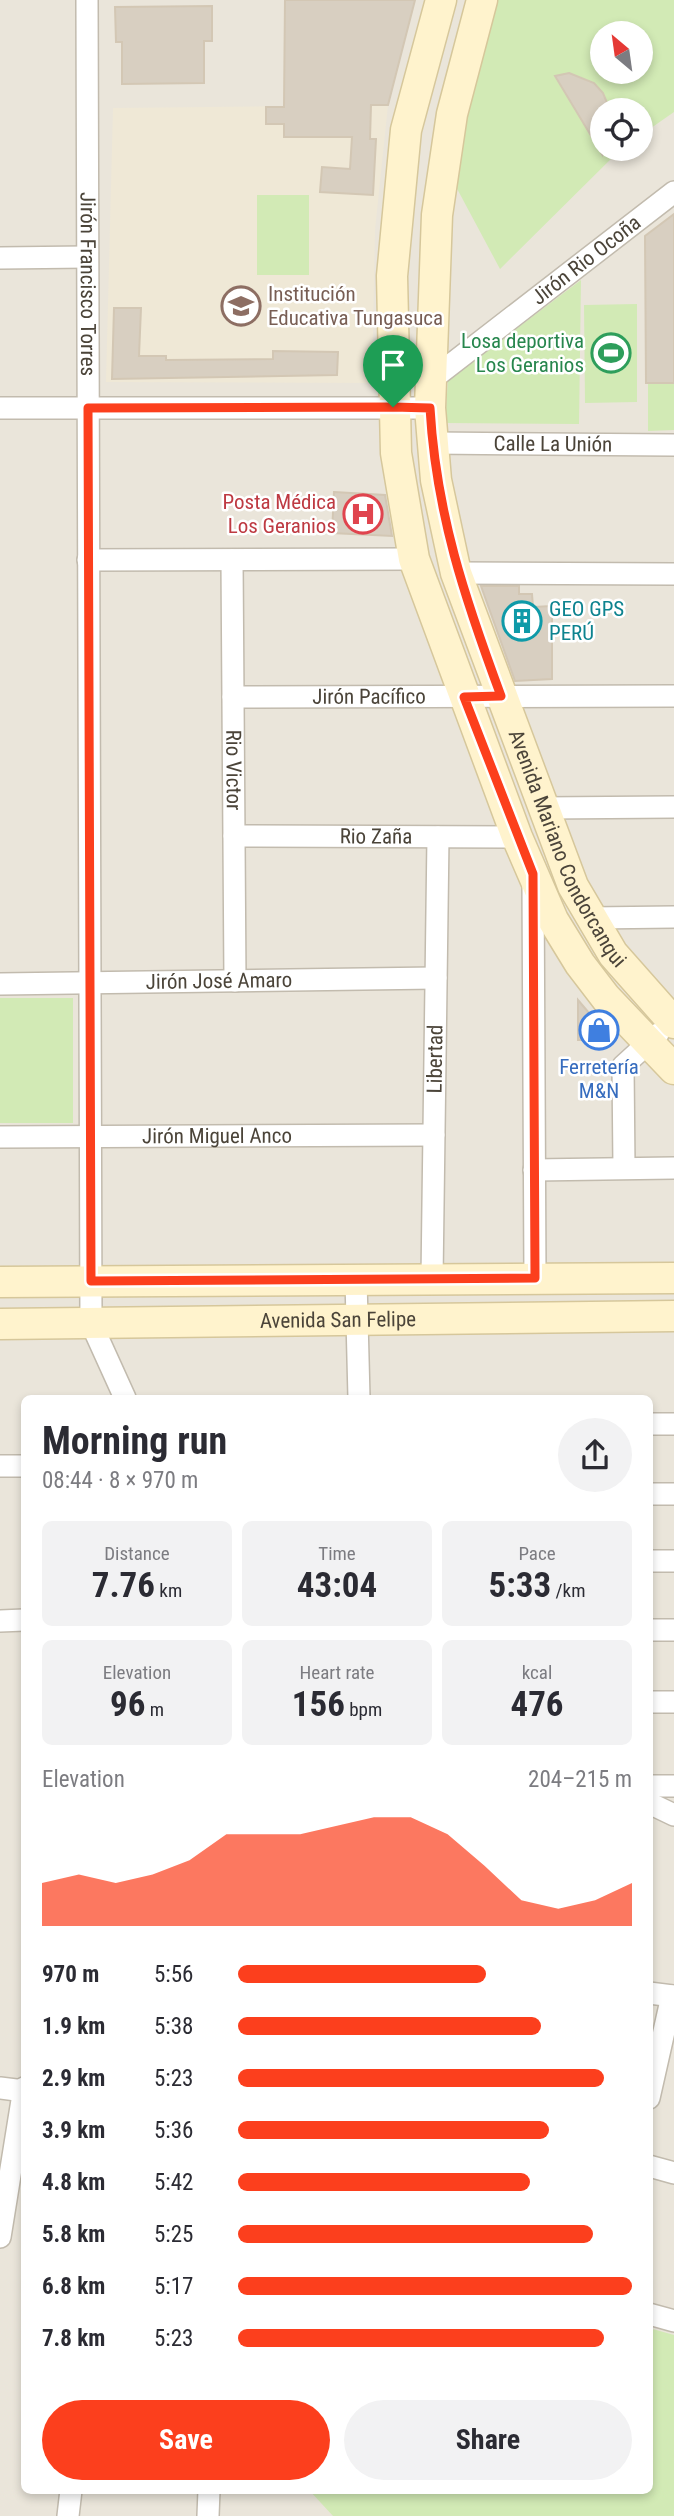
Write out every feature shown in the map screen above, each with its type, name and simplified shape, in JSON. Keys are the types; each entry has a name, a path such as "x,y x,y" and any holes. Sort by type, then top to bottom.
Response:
{"main road":[{"name":"Avenida Mariano Condorcanqui","path":"441,0 406,130 392,276 393,407 401,496 414,559 517,837 553,920 580,964 674,1069"},
{"name":"Avenida Mariano Condorcanqui","path":"482,0 452,114 442,172 433,275 430,394 436,480 456,573 573,886 613,954 673,1022"},
{"name":"Avenida San Felipe","path":"0,1282 674,1278"},
{"name":"Avenida San Felipe","path":"0,1324 674,1316"}],"street":[{"name":"Jirón Francisco Torres","path":"86,0 91,1323"},
{"name":"Jirón Rio Ocoña","path":"430,394 674,192"},
{"path":"0,258 88,257"},
{"path":"0,408 393,407 430,394"},
{"name":"Calle La Unión","path":"432,443 674,445"},
{"path":"89,560 414,559"},
{"name":"Rio Victor","path":"232,560 235,981"},
{"path":"456,573 674,574"},
{"name":"Jirón Pacífico","path":"233,697 674,696"},
{"path":"544,808 674,807"},
{"name":"Rio Zaña","path":"234,836 517,837"},
{"name":"Libertad","path":"432,1279 438,836"},
{"path":"533,874 535,1278"},
{"path":"591,918 674,917"},
{"name":"Jirón José Amaro","path":"0,984 436,978"},
{"path":"624,1168 623,1066 673,1022"},
{"name":"Jirón Miguel Anco","path":"0,1137 434,1135"},
{"path":"534,1170 674,1168"},
{"path":"356,1280 359,1395"},
{"path":"91,1323 124,1395"},
{"path":"653,1424 674,1424"},
{"path":"0,1466 21,1466"},
{"path":"653,1494 674,1494"},
{"path":"653,1561 674,1562"},
{"path":"0,1621 21,1620"},
{"path":"653,1630 674,1630"},
{"path":"653,1702 674,1702"},
{"path":"653,1786 674,1786"},
{"path":"653,1805 674,1815"},
{"path":"653,1994 673,1996 653,2081"},
{"path":"0,2088 21,2090"},
{"path":"0,2237 18,2167 21,2128"},
{"path":"653,2167 674,2173"},
{"path":"653,2315 674,2320"},
{"path":"68,2516 71,2494"},
{"path":"208,2516 209,2494"}],"shaded area":[{"path":"0,0 674,0 674,2516 0,2516"},
{"name":"Institución Educativa Tungasuca","path":"388,105 375,230 372,383 106,382 113,108"}],"green space":[{"path":"497,0 674,0 674,112 653,127 653,98 590,98 590,161 609,161 500,269 454,183 480,57"},
{"path":"257,195 309,195 309,275 257,275"},
{"path":"581,280 579,424 445,423 448,380"},
{"name":"Losa deportiva Los Geranios","path":"637,304 637,402 585,403 584,305"},
{"path":"648,384 674,384 674,430 648,431"},
{"path":"0,998 73,998 73,1123 0,1123"},
{"path":"653,2329 674,2335 674,2516 333,2516 313,2494 653,2494"}],"building":[{"path":"285,0 415,0 388,105 371,105 370,139 376,139 373,195 320,192 322,167 350,169 352,137 284,137 284,124 266,124 266,107 284,107"},
{"path":"212,6 212,41 204,41 204,83 122,84 122,42 116,42 115,7"},
{"path":"569,73 595,84 603,93 605,98 590,98 590,134 555,76"},
{"path":"674,214 674,383 646,383 645,236"},
{"path":"114,308 141,308 139,356 166,356 166,360 273,359 273,351 338,352 337,375 112,379"},
{"name":"Posta Médica Los Geranios","path":"334,492 385,495 392,536 332,533"},
{"path":"481,586 519,586 519,594 532,594 533,607 552,606 552,679 515,681"},
{"path":"578,1000 612,1040 578,1040"}],"place":[{"name":"Institución Educativa Tungasuca","path":"241,306"},
{"name":"Losa deportiva Los Geranios","path":"611,353"},
{"name":"Posta Médica Los Geranios","path":"363,514"},
{"name":"GEO GPS PERÚ","path":"522,621"},
{"name":"Ferretería M&N","path":"599,1030"}],"route":[{"path":"393,407 430,408 436,480 444,525 456,573 501,696 464,697 533,874 535,1278 91,1281 88,408 393,407"}]}
